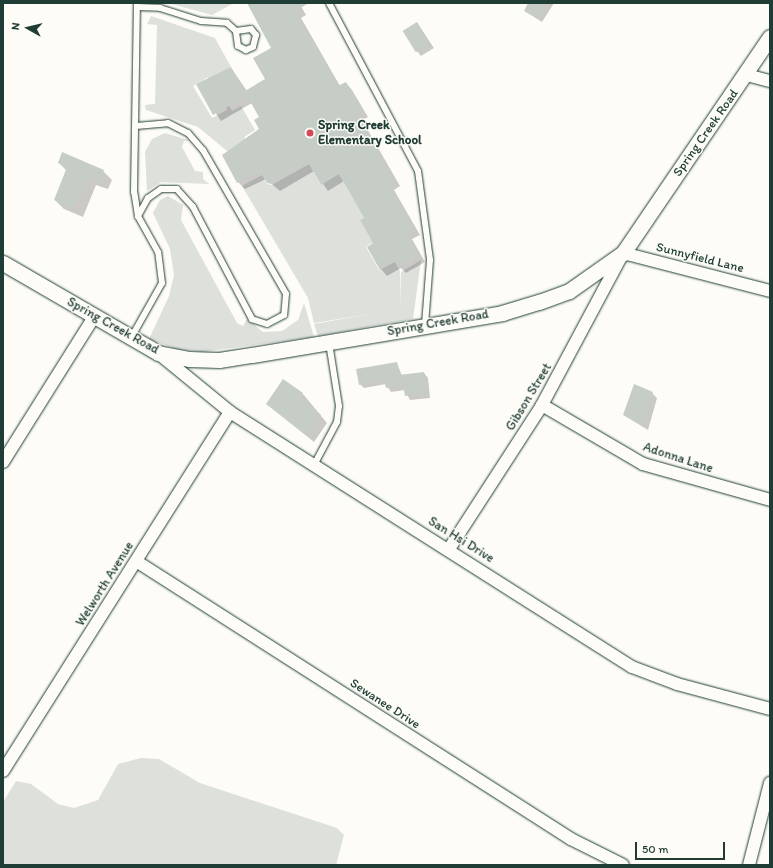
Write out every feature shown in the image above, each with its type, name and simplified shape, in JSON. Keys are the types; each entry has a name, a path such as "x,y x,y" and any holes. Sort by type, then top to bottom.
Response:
{"street":[{"name":"Spring Creek Road","path":"3,262 94,317 158,353 219,360 425,325 539,302 569,291 623,254 747,75 770,37"},
{"path":"747,75 770,81"},
{"name":"Sunnyfield Lane","path":"623,254 770,291"},
{"name":"Gibson Street","path":"449,549 542,405 623,254"},
{"path":"3,462 94,317"},
{"name":"San Hsi Drive","path":"158,353 230,412 449,549 632,667 677,684 770,709"},
{"name":"Adonna Lane","path":"542,405 643,464 770,500"},
{"name":"Welworth Avenue","path":"3,771 230,412"},
{"name":"Sewanee Drive","path":"136,561 571,839 623,865"},
{"path":"749,865 770,783"}],"lane":[{"path":"329,3 418,171 430,260 425,325"},
{"path":"132,338 162,283 158,252 138,216 134,192 137,5 160,8 201,21 227,23 236,31"},
{"path":"136,126 168,124 188,133 203,150 286,294 284,315 267,324 252,318 193,207 177,189 161,190 148,198 138,216"},
{"path":"314,465 337,422 339,406 329,342"}],"shaded area":[{"path":"168,3 234,3 212,15"},
{"path":"151,16 215,38 231,67 214,77 215,90 208,77 193,86 212,118 227,110 224,97 232,111 241,106 255,130 244,137 246,140 232,155 198,127 146,110 145,105 155,104 157,25 147,24"},
{"path":"165,133 191,141 184,141 182,147 195,171 203,172 203,179 209,184 161,182 147,191 145,152 152,139"},
{"path":"309,164 320,184 339,174 364,218 360,220 373,242 366,247 379,270 395,262 400,271 401,308 401,272 421,260 413,319 318,336 314,324 376,313 314,323 308,298 242,186 262,175 267,184 272,185"},
{"path":"168,196 183,205 181,220 237,323 243,326 247,319 263,332 282,331 298,320 304,303 314,337 201,352 176,349 149,339 169,296 174,275 170,249 153,213 160,200"},
{"path":"141,758 159,759 200,783 337,828 344,835 336,865 3,865 3,802 16,781 31,784 58,804 74,808 98,800 118,764"}],"building":[{"name":"Spring Creek Elementary School","path":"247,3 309,3 295,11 338,86 346,82 362,110 356,113 394,180 388,183 414,228 406,233 419,255 398,267 395,261 380,270 367,247 373,243 360,220 364,218 339,174 321,185 309,164 272,184 267,183 261,172 237,183 222,155 259,129 254,120 259,117 247,96 213,115 196,84 231,67 245,91 265,79 253,58 271,48"},
{"path":"528,3 547,3 538,19 524,11"},
{"path":"417,22 430,43 416,52 403,31"},
{"path":"62,152 104,170 99,181 87,176 74,209 54,200 67,167 58,163"},
{"path":"397,362 399,375 424,372 427,394 405,396 403,385 386,388 384,380 359,385 356,369"},
{"path":"283,379 303,393 300,397 321,415 307,436 266,404"},
{"path":"634,384 653,392 644,427 623,415"}],"place":[{"name":"Spring Creek Elementary School","path":"310,133"}]}
